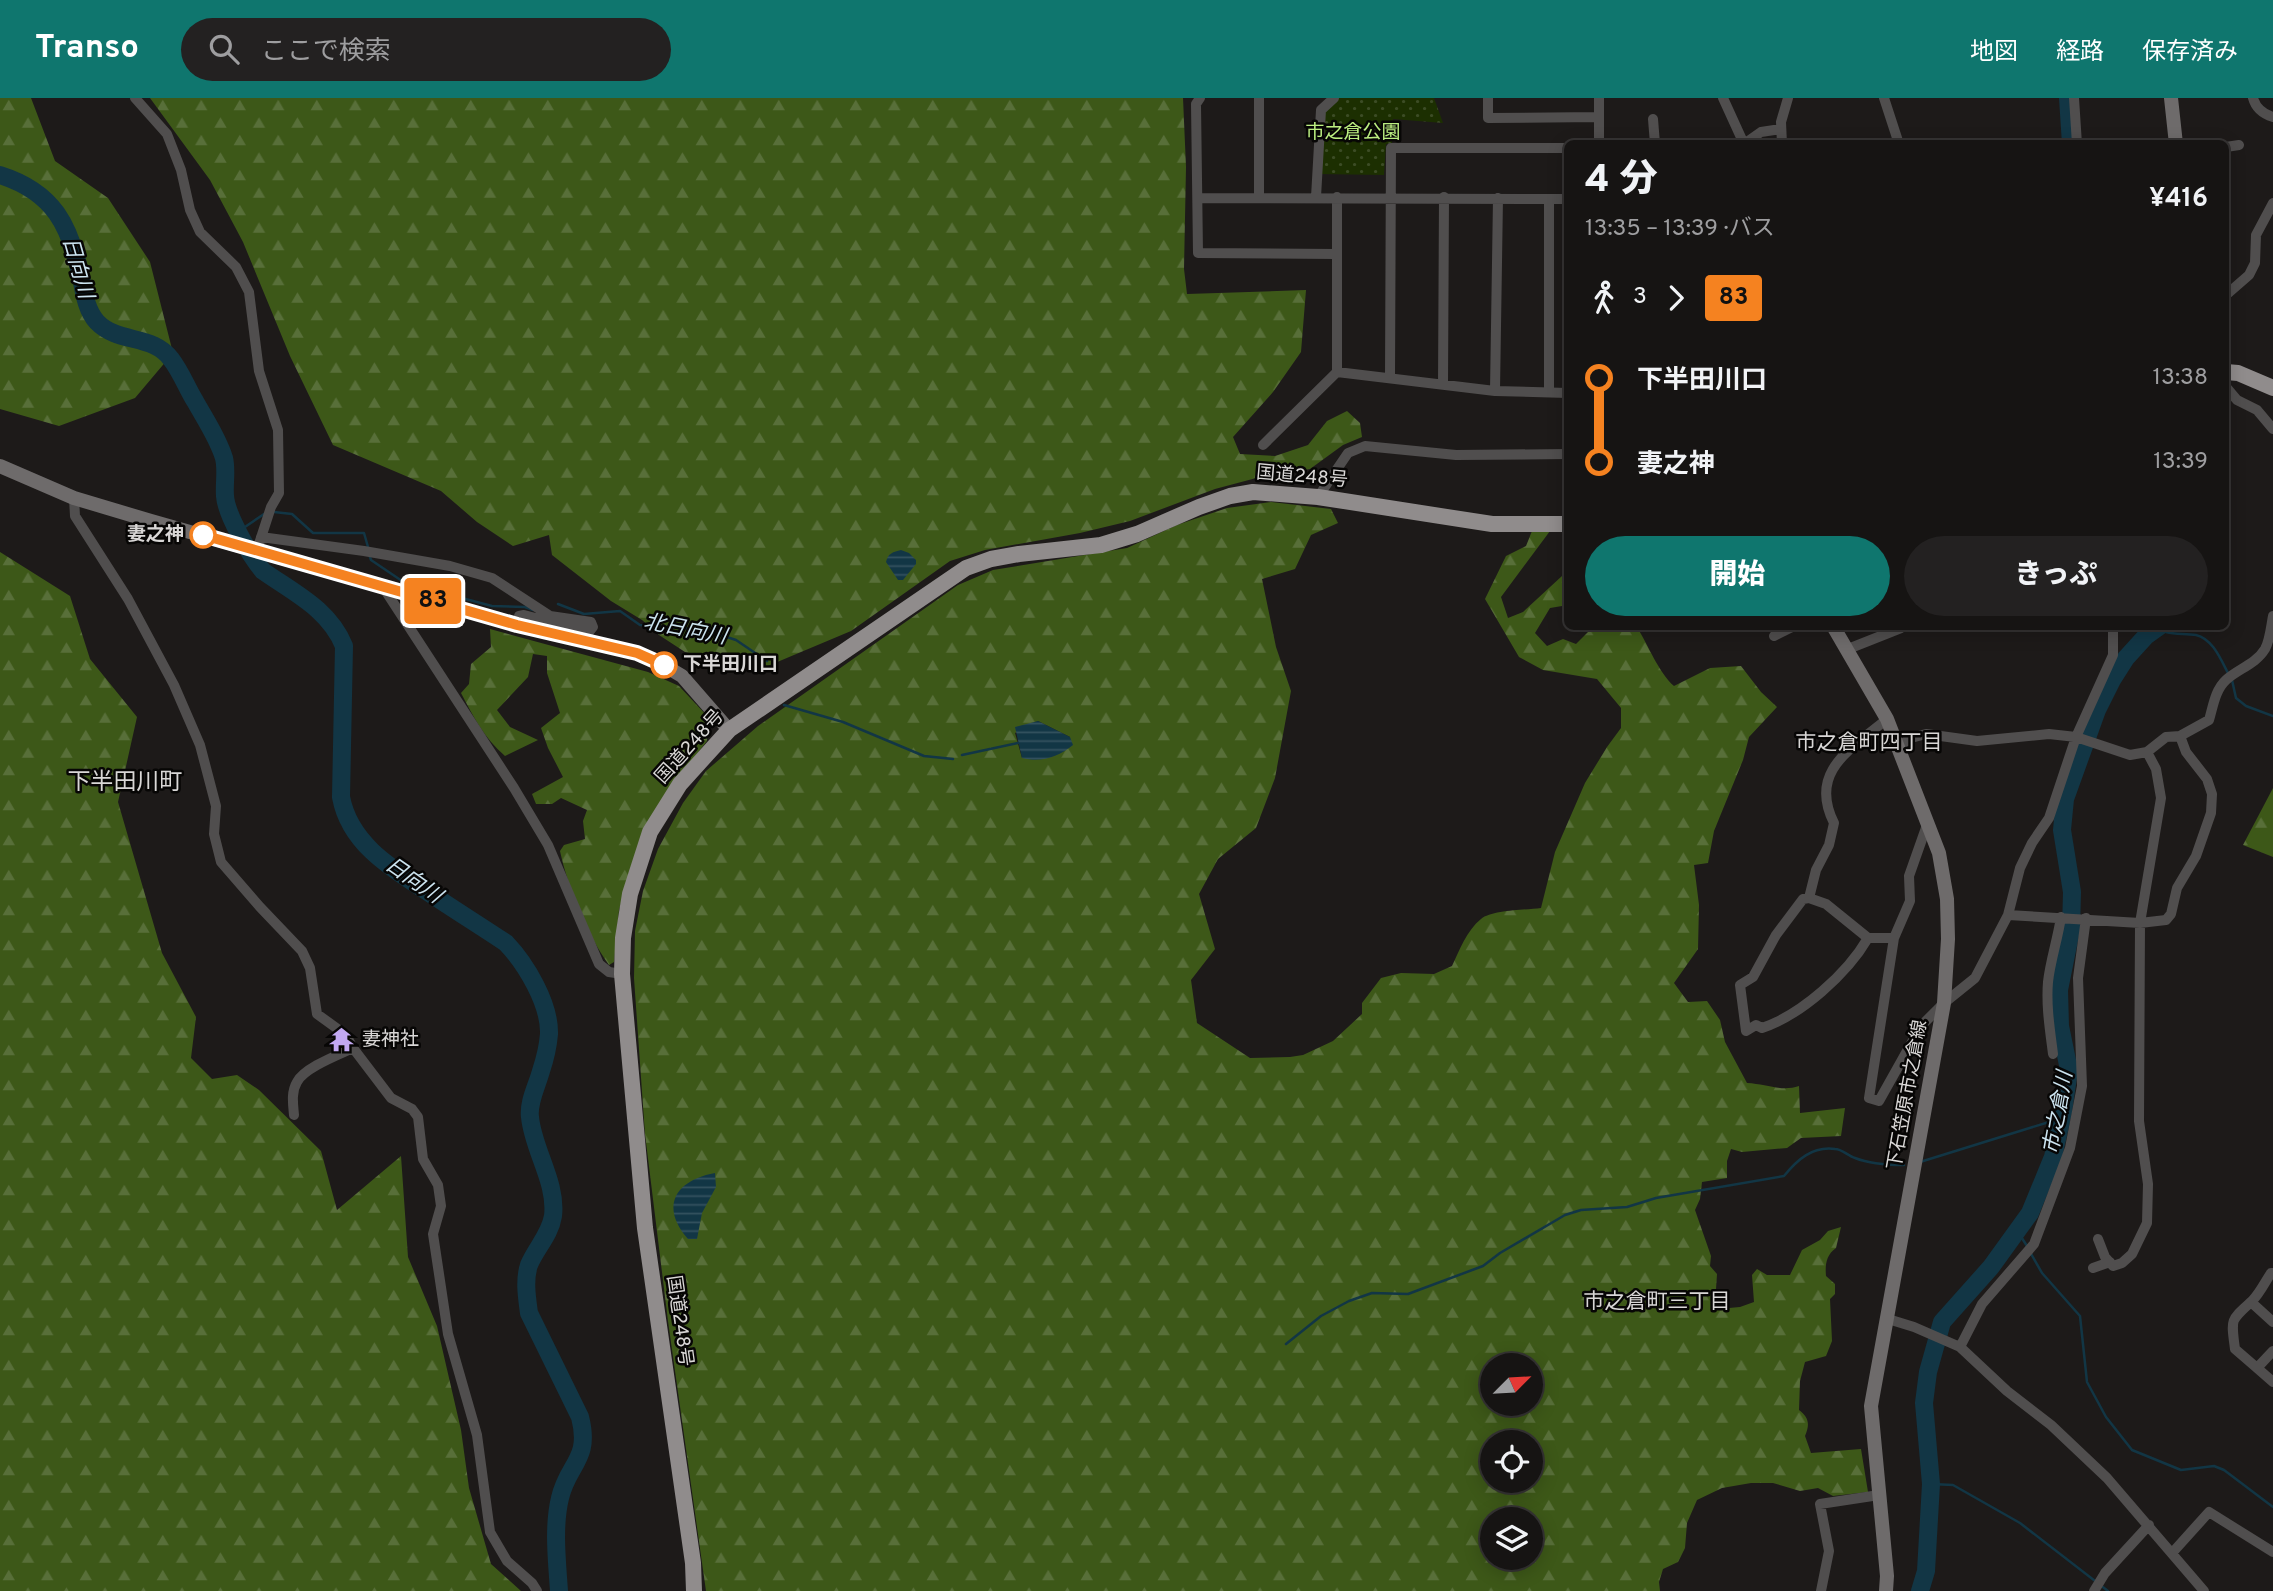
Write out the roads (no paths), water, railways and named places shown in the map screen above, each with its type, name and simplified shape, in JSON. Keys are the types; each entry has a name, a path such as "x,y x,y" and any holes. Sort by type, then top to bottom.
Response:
{"highway":[{"path":"2229,372 2238,373 2273,388"},
{"name":"国道248号","path":"694,1591 693,1563 645,1228 622,974 623,938 630,894 650,832 680,785 729,730 966,568 991,559 1101,545 1137,534 1230,496 1253,492 1318,497 1492,524 1564,524"}],"main road":[{"path":"2171,98 2176,140"},
{"path":"0,466 74,498 234,544 259,543 383,587 517,625 637,653 682,676 729,730"},
{"name":"下石笠原市之倉線","path":"1836,630 1887,719 1899,746 1939,853 1947,899 1948,939 1944,1003 1871,1406 1887,1576 1886,1591"}],"street":[{"path":"135,98 167,134 181,170 190,210 200,233 236,267 249,292 259,371 278,430 279,493 271,507 259,543 368,552 450,566 492,579 550,616 590,622 593,627 589,632 524,615 519,616 517,625"},
{"path":"1200,98 1196,104 1198,253 1336,254"},
{"path":"1259,98 1259,197"},
{"path":"1316,197 1321,110 1334,98"},
{"path":"1488,98 1488,118 1599,117"},
{"path":"1599,98 1599,140"},
{"path":"1723,98 1742,140"},
{"path":"1782,140 1784,107 1788,98"},
{"path":"1884,98 1898,140"},
{"path":"2074,98 2077,140"},
{"path":"2253,98 2263,114 2273,117"},
{"path":"1653,119 1655,140"},
{"path":"1750,140 1761,132 1781,129"},
{"path":"2229,147 2239,145"},
{"path":"1390,378 1391,148 1564,148"},
{"path":"1263,445 1337,372 1337,197"},
{"path":"1443,385 1444,197"},
{"path":"1198,198 1564,199"},
{"path":"1495,391 1498,198"},
{"path":"1549,199 1549,392"},
{"path":"2229,292 2249,275 2255,263 2256,236 2273,203"},
{"path":"1337,372 1495,391 1564,393"},
{"path":"2229,391 2237,400 2257,410 2273,429"},
{"path":"1318,497 1348,453 1365,446 1456,455 1564,454"},
{"path":"74,498 75,516 128,599 174,685 200,745 216,806 214,834 221,862 302,951 310,968 317,1014 346,1035 391,1098 412,1109 418,1117 423,1159 438,1185 441,1206 433,1234 448,1334 477,1435 490,1532 506,1561 532,1583 537,1591"},
{"path":"383,587 548,845 599,964 609,972 622,974"},
{"path":"1899,746 1911,738 1926,734 1977,741 2049,734 2077,737 2130,755 2147,752 2166,737 2180,736 2209,720 2217,694 2232,676 2247,667 2265,648 2273,616"},
{"path":"1774,636 1786,630"},
{"path":"1848,649 1895,630"},
{"path":"1927,825 1909,876 1910,901 1894,938 1869,1098 1878,1101 1921,1026 1975,978 2008,915 2020,868 2049,818 2077,737 2113,655 2113,630"},
{"path":"1809,898 1816,870 1829,845 1834,823 1825,806 1825,784 1834,767 1848,751 1887,719"},
{"path":"2008,915 2140,923 2166,920 2171,914 2176,888 2196,856 2211,813 2211,794 2207,779 2186,752 2180,736"},
{"path":"2098,1240 2105,1257 2113,1266 2122,1263 2132,1254 2147,1223 2148,1184 2139,1121 2140,923 2161,798 2156,769 2147,752"},
{"path":"1868,938 1859,954 1826,987 1782,1021 1762,1028 1756,1025 1746,1031 1740,985 1753,978 1776,936 1803,899 1809,898 1826,904 1868,938 1894,938"},
{"path":"2053,1054 2047,996 2048,978 2062,918"},
{"path":"1960,1346 1982,1304 2034,1244 2070,1148 2082,1086 2078,978 2086,918"},
{"path":"293,1115 293,1094 297,1081 307,1072 353,1048"},
{"path":"2093,1268 2110,1262"},
{"path":"2273,1273 2251,1302 2235,1315 2232,1327 2235,1349 2273,1382"},
{"path":"2251,1302 2273,1322"},
{"path":"1888,1320 1914,1327 1960,1346 2107,1478 2204,1591"},
{"path":"2257,1368 2273,1351"},
{"path":"1821,1591 1829,1551 1820,1504 1879,1495"},
{"path":"2173,1552 2209,1512 2273,1552"},
{"path":"2094,1590 2105,1573 2149,1525"}],"water":[{"path":"901,550 909,553 916,560 916,564 903,580 898,580 886,562 891,553"},
{"path":"1038,721 1070,737 1073,745 1049,758 1022,758 1015,727"},
{"path":"715,1173 716,1187 702,1213 697,1239 688,1239 674,1216 676,1196 690,1182"}],"waterway":[{"name":"市之倉川","path":"2068,98 2071,140"},
{"name":"日向川","path":"0,175 34,191 57,213 71,242 86,301 97,322 115,334 155,346 171,359 221,451 225,463 226,504 246,545 263,571 310,603 337,633 344,646 341,797 354,830 390,867 506,943 529,973 546,1010 549,1034 547,1048 532,1100 530,1117 535,1142 552,1191 553,1216 549,1229 529,1265 527,1295 529,1313 580,1417 583,1431 581,1452 564,1486 558,1509 556,1544 559,1591"},
{"name":"北日向川","path":"239,531 267,512"},
{"name":"北日向川","path":"274,512 292,514 313,533 364,533 368,547"},
{"name":"北日向川","path":"369,554 371,560 405,583 492,606 525,607 533,610"},
{"name":"北日向川","path":"558,604 584,614 620,611 640,625 705,630 736,640 767,661"},
{"name":"市之倉川","path":"1920,1591 1926,1571 1931,1484 1924,1403 1928,1372 1942,1322 1991,1267 2030,1213 2053,1157 2063,1112 2069,1070 2060,1026 2059,990 2071,930 2072,892 2062,830 2065,799 2097,710 2112,680 2126,658 2154,630"},
{"path":"2164,630 2202,637 2216,651 2229,675"},
{"path":"2232,680 2236,698 2246,706 2273,716"},
{"name":"北日向川","path":"784,705 843,722 924,756 953,759"},
{"name":"北日向川","path":"962,755 1018,743"},
{"path":"1920,1162 2062,1118"},
{"path":"1286,1344 1321,1316 1349,1301 1372,1293 1408,1294 1483,1266 1565,1215 1581,1210 1627,1207 1656,1198 1784,1176 1806,1155 1819,1150 1838,1149 1867,1162 1904,1165"},
{"path":"2018,1232 2027,1246"},
{"path":"2030,1252 2042,1273 2080,1316 2087,1382 2106,1417 2132,1450 2181,1470 2214,1466 2224,1470 2273,1507"},
{"path":"1931,1484 1953,1485 2020,1523 2108,1591"}],"place":[{"name":"妻之神","path":"203,535"},
{"name":"下半田川口","path":"664,665"},
{"name":"妻神社","path":"342,1040"}],"district":[{"name":"市之倉町四丁目","path":"1869,743"},
{"name":"下半田川町","path":"125,783"},
{"name":"市之倉町三丁目","path":"1657,1302"}],"park label":[{"name":"市之倉公園","path":"1353,133"}]}
